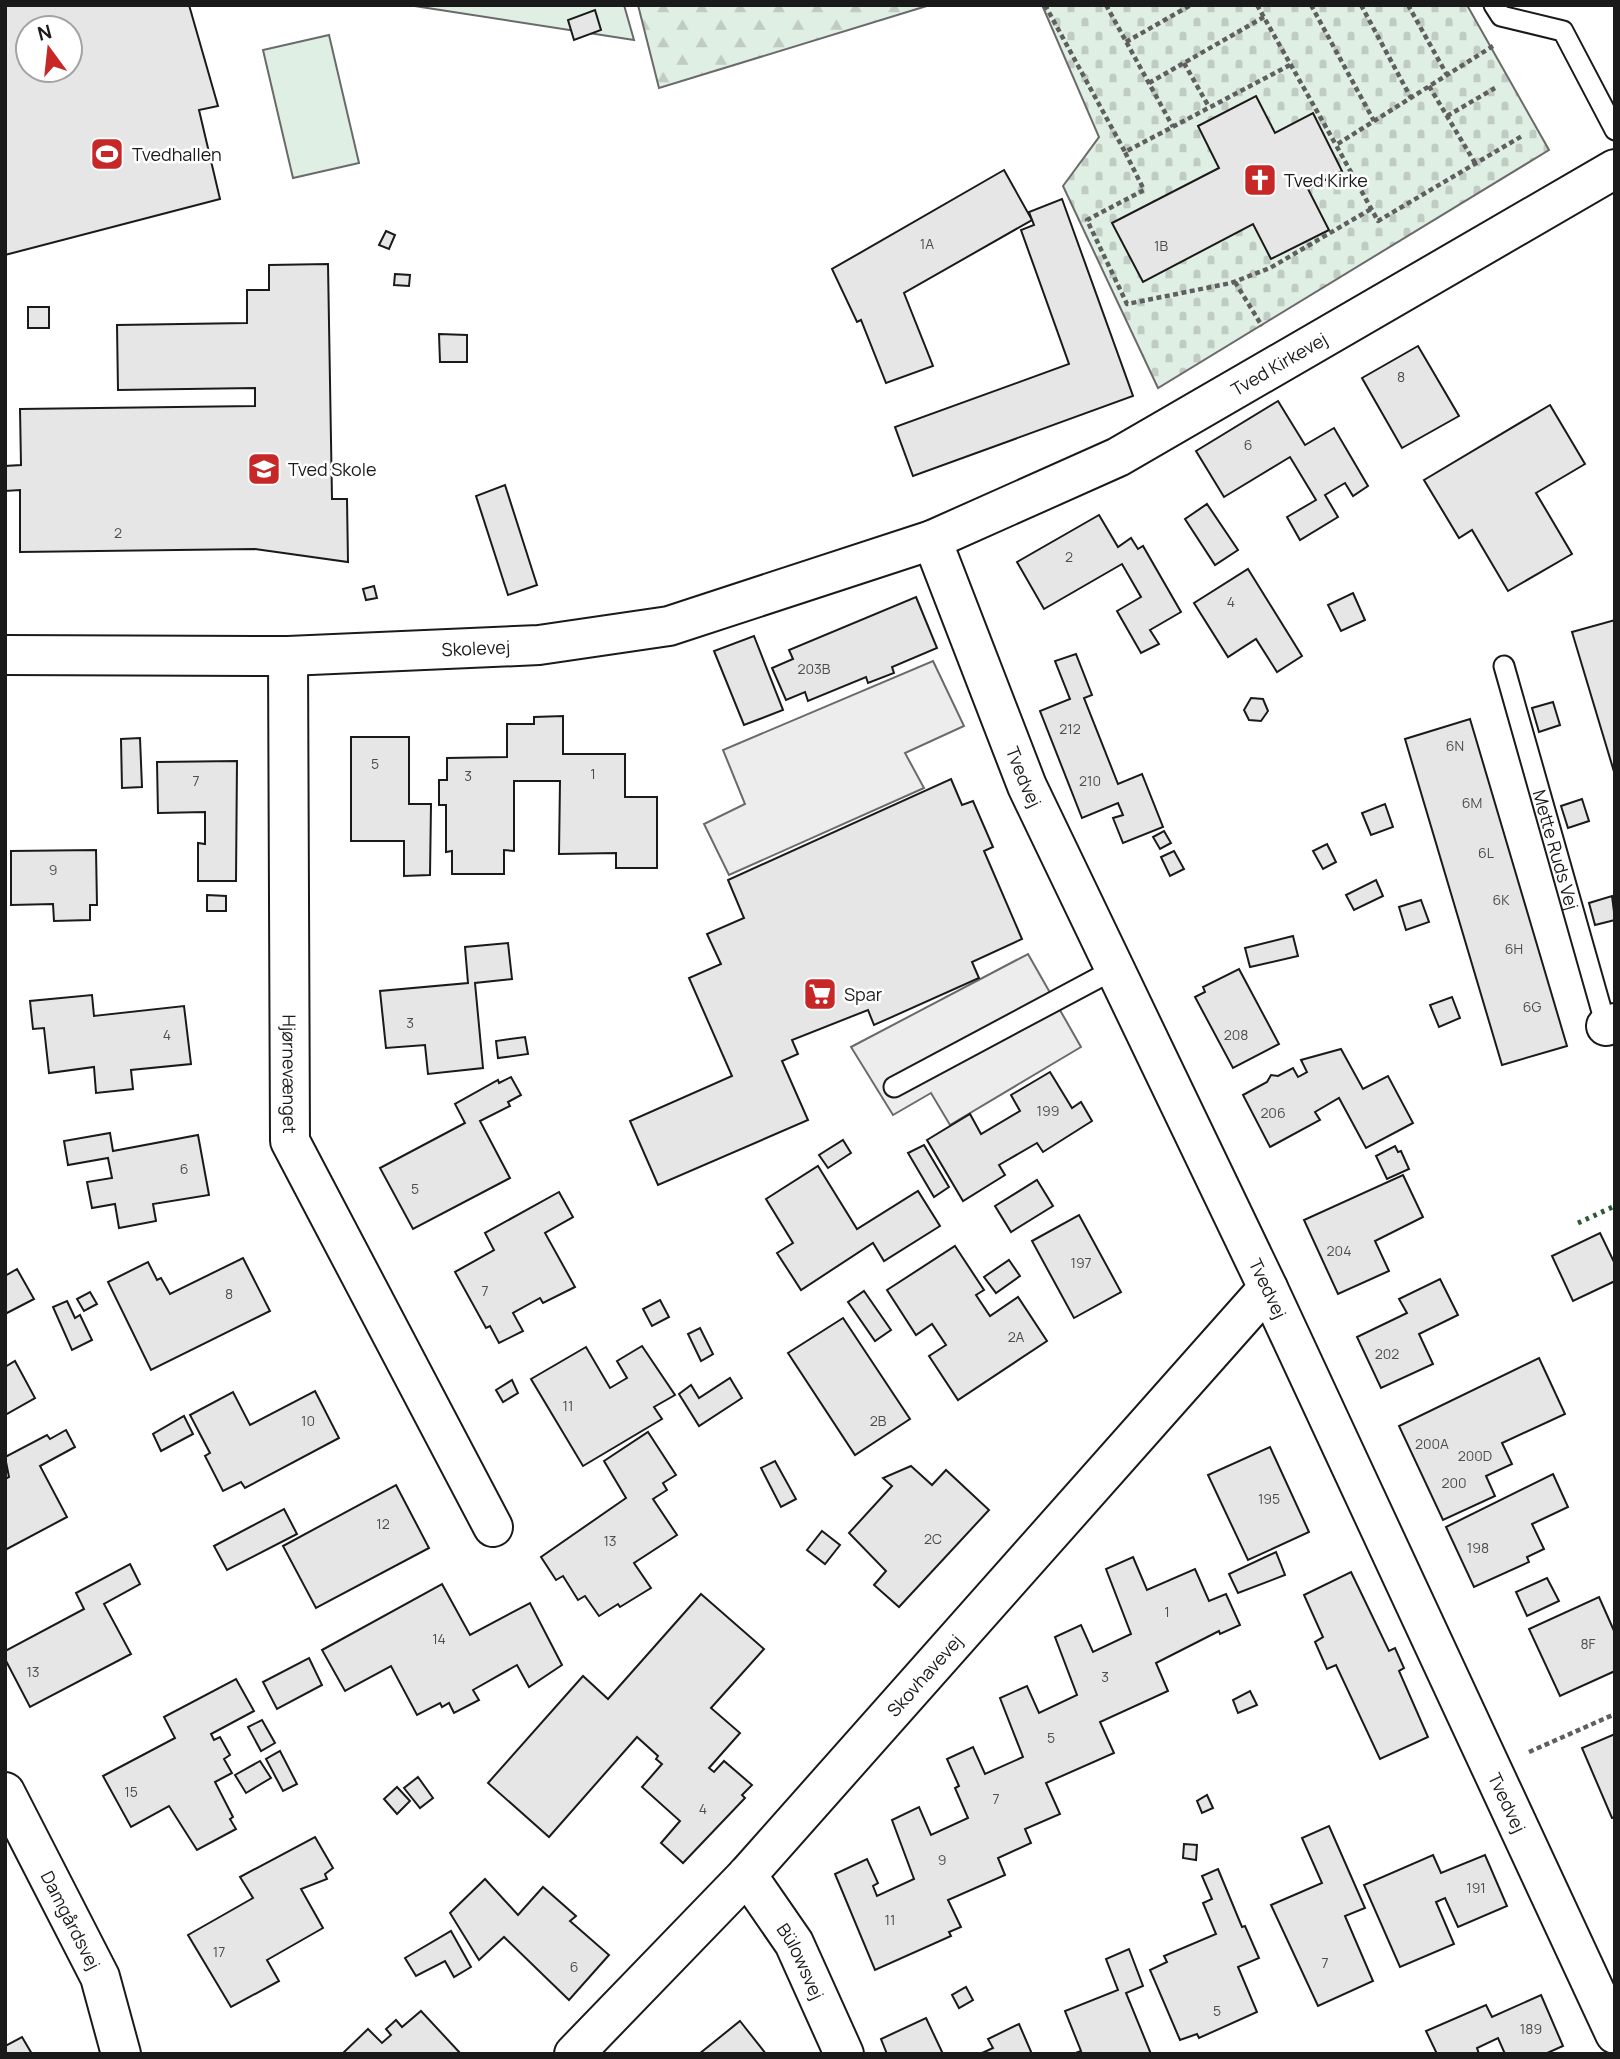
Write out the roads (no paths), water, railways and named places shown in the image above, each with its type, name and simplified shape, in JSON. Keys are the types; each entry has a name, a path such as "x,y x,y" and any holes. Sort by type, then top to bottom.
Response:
{"street":[{"name":"Tved Kirkevej","path":"932,540 1118,457 1615,169"},
{"name":"Skolevej","path":"5,655 288,656 539,645 669,626 932,540"},
{"name":"Tvedvej","path":"932,540 1027,786 1112,970 1268,1288 1615,2034"},
{"name":"Hjørnevænget","path":"288,656 290,1141 493,1527"},
{"name":"Skovhavevej","path":"574,2054 747,1875 1268,1288"},
{"name":"Damgårdsvej","path":"5,1792 100,1977 121,2054"},
{"name":"Bülowsvej","path":"747,1875 794,1943 844,2054"}],"lane":[{"path":"1497,11 1563,31 1615,130"},
{"name":"Mette Ruds Vej","path":"1504,666 1610,1024"},
{"path":"894,1087 1112,970"}],"place":[{"name":"Tvedhallen","path":"107,154"},
{"name":"Tved Kirke","path":"1260,180"},
{"name":"Tved Skole","path":"264,469"},
{"name":"Spar","path":"820,994"}]}
